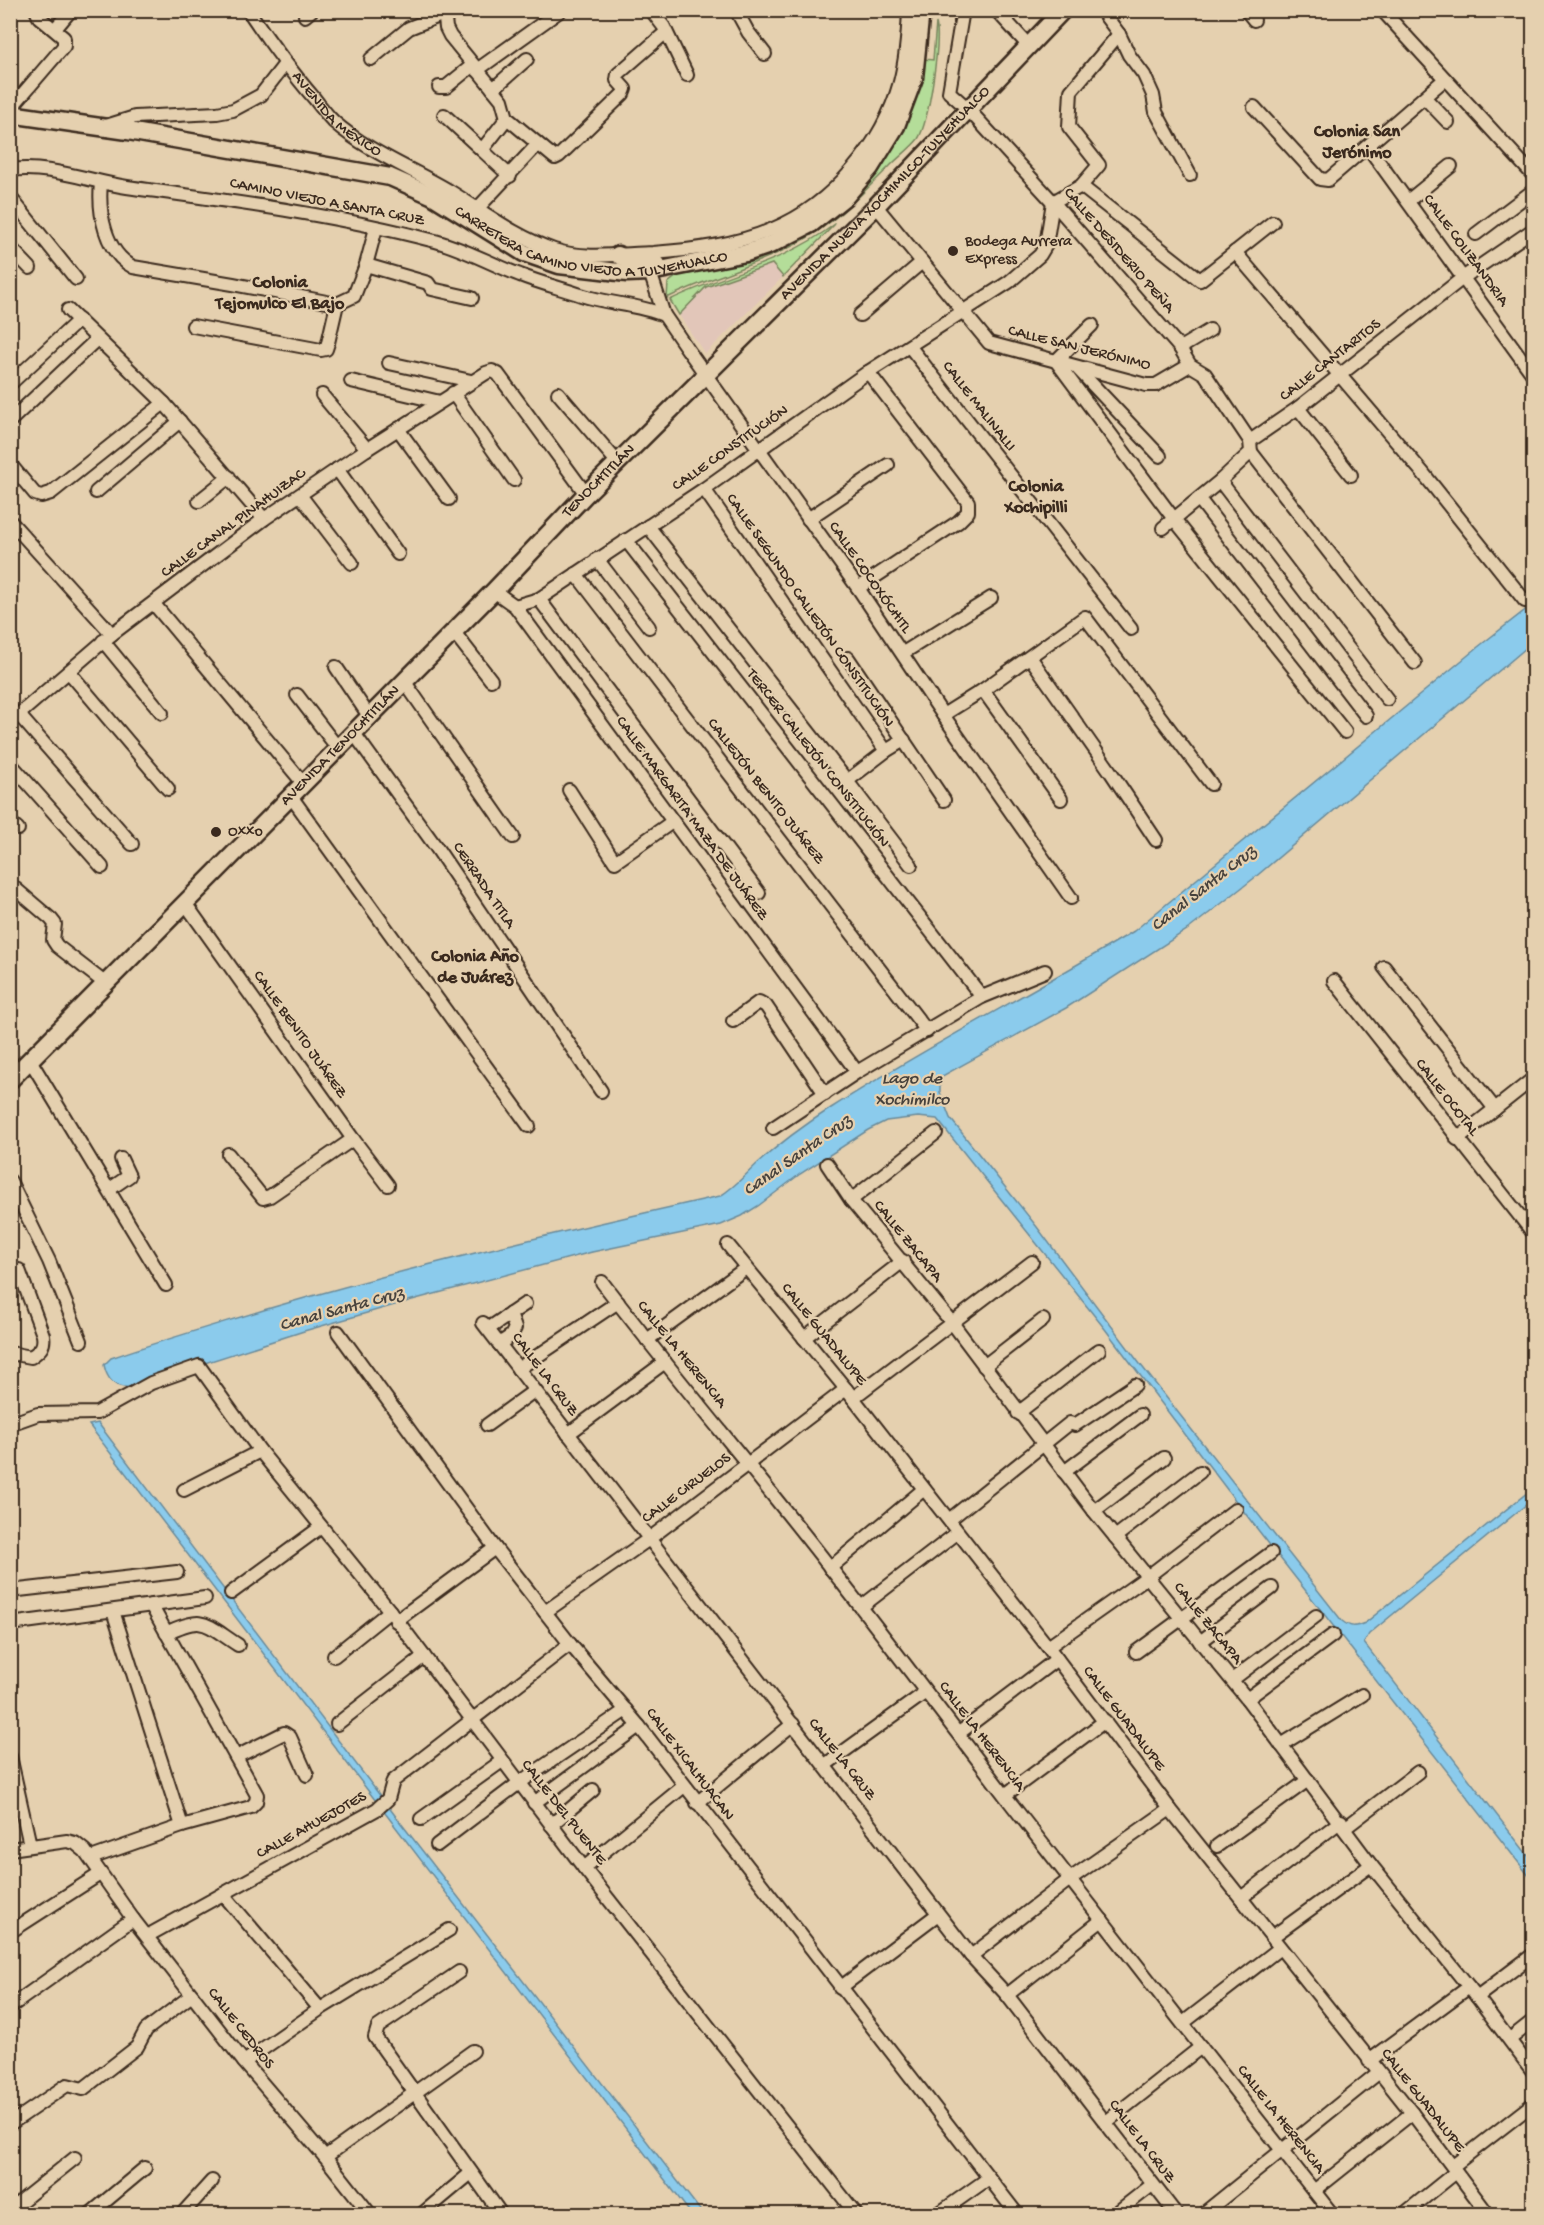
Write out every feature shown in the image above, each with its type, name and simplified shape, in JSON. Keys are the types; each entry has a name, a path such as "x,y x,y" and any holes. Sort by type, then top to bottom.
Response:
{"main road":[{"name":"CARRETERA CAMINO VIEJO A TULYEHUALCO","path":"101,128 390,177 433,196 524,254 559,265 627,273 650,272 746,254 770,245 811,224 846,196 870,168 896,126 914,78 921,10"},
{"name":"AVENIDA NUEVA XOCHIMILCO-TULYEHUALCO","path":"706,374 876,206 967,108 1063,10"},
{"path":"13,108 101,128"},
{"path":"618,255 628,260 648,262 669,268"},
{"name":"TENOCHTITLÁN","path":"494,591 586,494 706,374"},
{"name":"AVENIDA TENOCHTITLÁN","path":"10,1080 337,747 494,591"}],"street":[{"path":"13,108 64,46 64,38 39,17 36,10"},
{"path":"55,29 71,10"},
{"name":"AVENIDA MÉXICO","path":"248,10 285,64 334,122 519,236 556,250 590,256 679,251 726,244 772,230 818,203 850,172 872,143 889,112 899,84 906,53 909,10"},
{"path":"439,87 446,87 561,10"},
{"path":"651,10 664,27 687,75"},
{"path":"736,10 747,32 765,54"},
{"name":"CALLE DESIDERIO PEÑA","path":"963,10 949,92 967,108 1053,202 1180,348 1190,365 1205,374 1257,456 1416,663"},
{"path":"996,10 1028,45"},
{"path":"1101,10 1144,75 1153,95 1156,112 1190,175"},
{"path":"1382,10 1532,172"},
{"path":"371,59 409,28 444,12 446,28 450,36 502,100 507,118 555,158 560,156 623,94 625,89 617,80 618,74 665,33"},
{"path":"1053,202 1081,186 1099,165 1070,127 1071,91 1119,34"},
{"path":"493,89 527,59"},
{"path":"101,128 135,117 217,113 233,110 261,95 285,64"},
{"path":"1254,106 1324,181 1368,147 1445,79"},
{"path":"1425,98 1448,122"},
{"path":"444,115 510,176"},
{"path":"482,150 507,118"},
{"path":"477,209 537,145"},
{"name":"CALLE COLIZANDRIA","path":"1368,147 1464,277 1533,376"},
{"path":"1408,201 1451,166"},
{"name":"CAMINO VIEJO A SANTA CRUZ","path":"10,170 24,168 68,173 101,183 243,203 434,240 519,275 589,298 645,308 664,315"},
{"path":"101,183 100,193 107,238 123,262 133,267 337,304 354,296 366,265 376,228"},
{"path":"1081,186 1200,280 1273,222"},
{"path":"1476,234 1533,190"},
{"path":"10,197 76,279"},
{"name":"CALLE CONSTITUCIÓN","path":"515,606 539,599 705,489 868,372 1009,282 1040,255 1046,245 1053,202"},
{"name":"CALLE SAN JERÓNIMO","path":"876,206 989,343 1146,385 1156,385 1190,365"},
{"name":"CALLE CANTARITOS","path":"1163,528 1220,481 1251,446 1298,408 1464,277 1533,229"},
{"path":"10,247 30,268"},
{"path":"1235,252 1423,474 1525,601"},
{"path":"860,315 922,262"},
{"path":"366,265 428,283 432,289 472,298"},
{"name":"CALLE COCOXÓCHITL","path":"650,272 664,315 858,588 943,715 1071,898"},
{"path":"193,326 321,350 326,349 337,304"},
{"path":"68,310 164,403 264,519"},
{"path":"10,384 79,320"},
{"path":"1092,325 1056,361 1174,519 1345,732"},
{"path":"1180,348 1210,330"},
{"path":"10,421 97,339"},
{"name":"CALLE MALINALLI","path":"910,347 1131,629"},
{"path":"389,363 471,381"},
{"path":"1076,367 1160,456"},
{"name":"CALLE CANAL PINAHUIZAC","path":"15,719 107,638 264,519 471,381 492,371 498,374 586,494"},
{"path":"858,588 958,522 968,512 968,502 868,372"},
{"path":"351,381 440,402"},
{"path":"453,393 514,480"},
{"path":"558,393 618,463"},
{"path":"322,395 367,449"},
{"path":"10,464 35,494 42,496 51,493 164,403"},
{"path":"1298,408 1352,475"},
{"path":"96,492 180,421"},
{"path":"398,429 449,499"},
{"path":"808,519 888,465"},
{"path":"337,469 398,554"},
{"path":"199,501 229,477"},
{"path":"1220,481 1387,699"},
{"name":"CALLE SEGUNDO CALLEJÓN CONSTITUCIÓN","path":"705,489 886,751"},
{"path":"300,495 352,563"},
{"path":"1198,499 1366,716"},
{"path":"10,521 107,638 162,713"},
{"path":"648,526 912,865"},
{"name":"TERCER CALLEJÓN CONSTITUCIÓN","path":"626,540 982,997"},
{"path":"597,559 649,627"},
{"name":"CALLEJÓN BENITO JUÁREZ","path":"576,574 927,1031"},
{"name":"CALLE MARGARITA MAZA DE JUÁREZ","path":"494,591 515,606 858,1072"},
{"path":"903,654 991,598"},
{"path":"539,599 759,893"},
{"path":"154,604 303,783"},
{"path":"943,715 983,690 1085,617 1211,784"},
{"path":"453,631 491,680"},
{"path":"1029,657 1156,840"},
{"path":"848,658 944,800"},
{"path":"336,668 369,716"},
{"path":"69,672 168,789"},
{"path":"404,681 513,837"},
{"path":"983,690 1061,799"},
{"path":"297,695 337,747"},
{"path":"15,719 132,844"},
{"name":"CERRADA TITLA","path":"353,732 436,847 594,1077 601,1091"},
{"path":"847,781 904,740"},
{"path":"13,771 102,867"},
{"path":"569,790 615,862 672,822"},
{"path":"290,795 529,1126"},
{"path":"10,884 55,924 53,940 57,946 106,984"},
{"name":"CALLE BENITO JUÁREZ","path":"185,903 352,1139 388,1185"},
{"path":"1384,967 1495,1108"},
{"path":"773,1128 858,1072 982,997 1045,971"},
{"name":"CALLE OCOTAL","path":"1334,981 1533,1234"},
{"path":"733,1021 759,1002 766,1006 825,1094"},
{"path":"30,1060 166,1285"},
{"path":"1457,1139 1533,1078"},
{"path":"851,1200 936,1133"},
{"path":"228,1154 264,1198 352,1139"},
{"path":"110,1189 129,1176 121,1159"},
{"name":"CALLE ZACAPA","path":"827,1164 851,1200 953,1324 1094,1511 1247,1699 1371,1865 1510,2039 1533,2073"},
{"path":"10,1181 49,1261 81,1341"},
{"name":"CALLE GUADALUPE","path":"728,1245 949,1520 1105,1721 1170,1809 1412,2113 1488,2214"},
{"path":"804,1338 903,1261"},
{"name":"CALLE CIRUELOS","path":"545,1612 649,1539 747,1465 953,1324 1032,1262"},
{"path":"646,1340 746,1268"},
{"path":"10,1353 31,1357 40,1350 44,1343 19,1270"},
{"name":"CALLE LA HERENCIA","path":"602,1282 861,1607 1005,1796 1332,2214"},
{"path":"518,1369 618,1302"},
{"path":"499,1344 511,1336 515,1328 510,1314 525,1304"},
{"name":"CALLE LA CRUZ","path":"510,1314 486,1326 938,1914 971,1956 1007,1995 1176,2214"},
{"path":"984,1366 1042,1320"},
{"name":"CALLE XICALHUACAN","path":"338,1332 495,1548 570,1644 639,1726 840,1989 1017,2214"},
{"path":"1018,1413 1099,1350"},
{"path":"568,1434 665,1362"},
{"name":"CALLE DEL PUENTE","path":"10,1425 38,1414 98,1413 151,1383 199,1366 245,1431 393,1616 584,1868 856,2214"},
{"path":"949,1520 1070,1423 1075,1425 1135,1385"},
{"path":"487,1425 534,1391"},
{"path":"1064,1472 1140,1415"},
{"path":"184,1490 260,1450"},
{"path":"1094,1511 1164,1458"},
{"path":"1115,1537 1200,1472"},
{"path":"830,1568 924,1489"},
{"path":"1048,1647 1147,1577 1236,1509"},
{"path":"231,1593 321,1527"},
{"path":"861,1607 957,1533"},
{"path":"334,1656 495,1548"},
{"path":"1136,1652 1271,1553"},
{"path":"10,1592 177,1572"},
{"path":"1200,1642 1272,1588"},
{"path":"10,1624 205,1598"},
{"path":"10,1849 67,1841 75,1843 91,1858 182,1826 250,1807 256,1802 257,1795 151,1605"},
{"path":"113,1611 182,1826"},
{"path":"1232,1680 1316,1616"},
{"path":"166,1633 186,1623 201,1622 238,1645"},
{"path":"1247,1699 1333,1635"},
{"name":"CALLE AHUEJOTES","path":"147,1936 377,1809 388,1799 393,1781 570,1644"},
{"path":"337,1724 424,1656"},
{"path":"959,1733 1057,1659"},
{"path":"825,1765 926,1692"},
{"path":"1281,1745 1362,1695"},
{"path":"437,1845 519,1783 626,1710"},
{"path":"1005,1796 1105,1721"},
{"path":"697,1803 793,1724"},
{"path":"534,1803 639,1726"},
{"path":"236,1757 284,1733 290,1737 307,1775"},
{"path":"10,1756 30,1845"},
{"path":"421,1819 502,1761"},
{"path":"1242,1898 1418,1772"},
{"path":"1217,1846 1308,1780"},
{"path":"584,1868 684,1786"},
{"path":"551,1825 594,1790"},
{"path":"971,1956 1070,1879 1170,1809"},
{"name":"CALLE CEDROS","path":"91,1858 100,1874 244,2062 370,2214"},
{"path":"1272,1937 1371,1865"},
{"path":"10,1932 100,1874"},
{"path":"223,1894 320,2009"},
{"path":"840,1989 938,1914"},
{"path":"10,2007 133,1918"},
{"path":"1007,1995 1102,1920"},
{"path":"244,2062 320,2009 449,1930"},
{"path":"1183,2023 1280,1948"},
{"path":"1369,2061 1533,1954"},
{"path":"459,1972 378,2027 375,2037 501,2214"},
{"path":"10,2124 67,2085 83,2089 137,2047 146,2030 192,1995"},
{"path":"1510,2039 1533,2020"},
{"path":"1105,2123 1201,2047"},
{"path":"325,2157 473,2051"},
{"path":"1203,2214 1378,2073"},
{"path":"1404,2214 1533,2103"},
{"path":"1314,2191 1412,2113"},
{"path":"10,2210 75,2158"},
{"path":"90,2214 145,2168"},
{"path":"422,2214 471,2173"},
{"path":"938,2214 988,2178"},
{"path":"182,2214 212,2181"},
{"path":"1116,2214 1152,2185"}],"shaded area":[{"path":"772,264 783,277 705,354 679,315 706,287"}],"green space":[{"path":"936,23 937,46 930,100 922,130 912,146 824,227 782,251 667,298 668,283 677,276 760,256 808,234 922,74 924,59 933,60"},
{"path":"835,224 783,277 772,264 706,287 679,315 670,300 774,259 815,238"}],"water":[{"name":"Lago de Xochimilco","path":"1533,604 1533,642 1253,879 1190,928 1066,1008 944,1075 940,1081 940,1092 950,1118 1342,1621 1353,1626 1365,1623 1533,1488 1533,1499 1369,1634 1364,1643 1533,1862 1533,1881 1251,1521 1105,1329 937,1119 918,1117 886,1121 800,1174 758,1206 721,1225 592,1252 412,1300 304,1331 130,1387 116,1385 107,1375 104,1365 111,1358 267,1309 436,1263 720,1196 784,1141 831,1108 906,1062 1134,931"},
{"path":"98,1423 397,1818 703,2214 691,2214 89,1425"}],"place":[{"name":"Bodega Aurrera Express","path":"953,251"},
{"name":"Oxxo","path":"216,832"}],"district":[{"name":"Colonia San Jerónimo","path":"1357,142"},
{"name":"Colonia Tejomulco El Bajo","path":"280,293"},
{"name":"Colonia Xochipilli","path":"1036,497"},
{"name":"Colonia Año de Juárez","path":"475,967"}],"water label":[{"name":"Canal Santa Cruz","path":"1204,889"},
{"name":"Canal Santa Cruz","path":"798,1156"},
{"name":"Canal Santa Cruz","path":"342,1310"}]}
